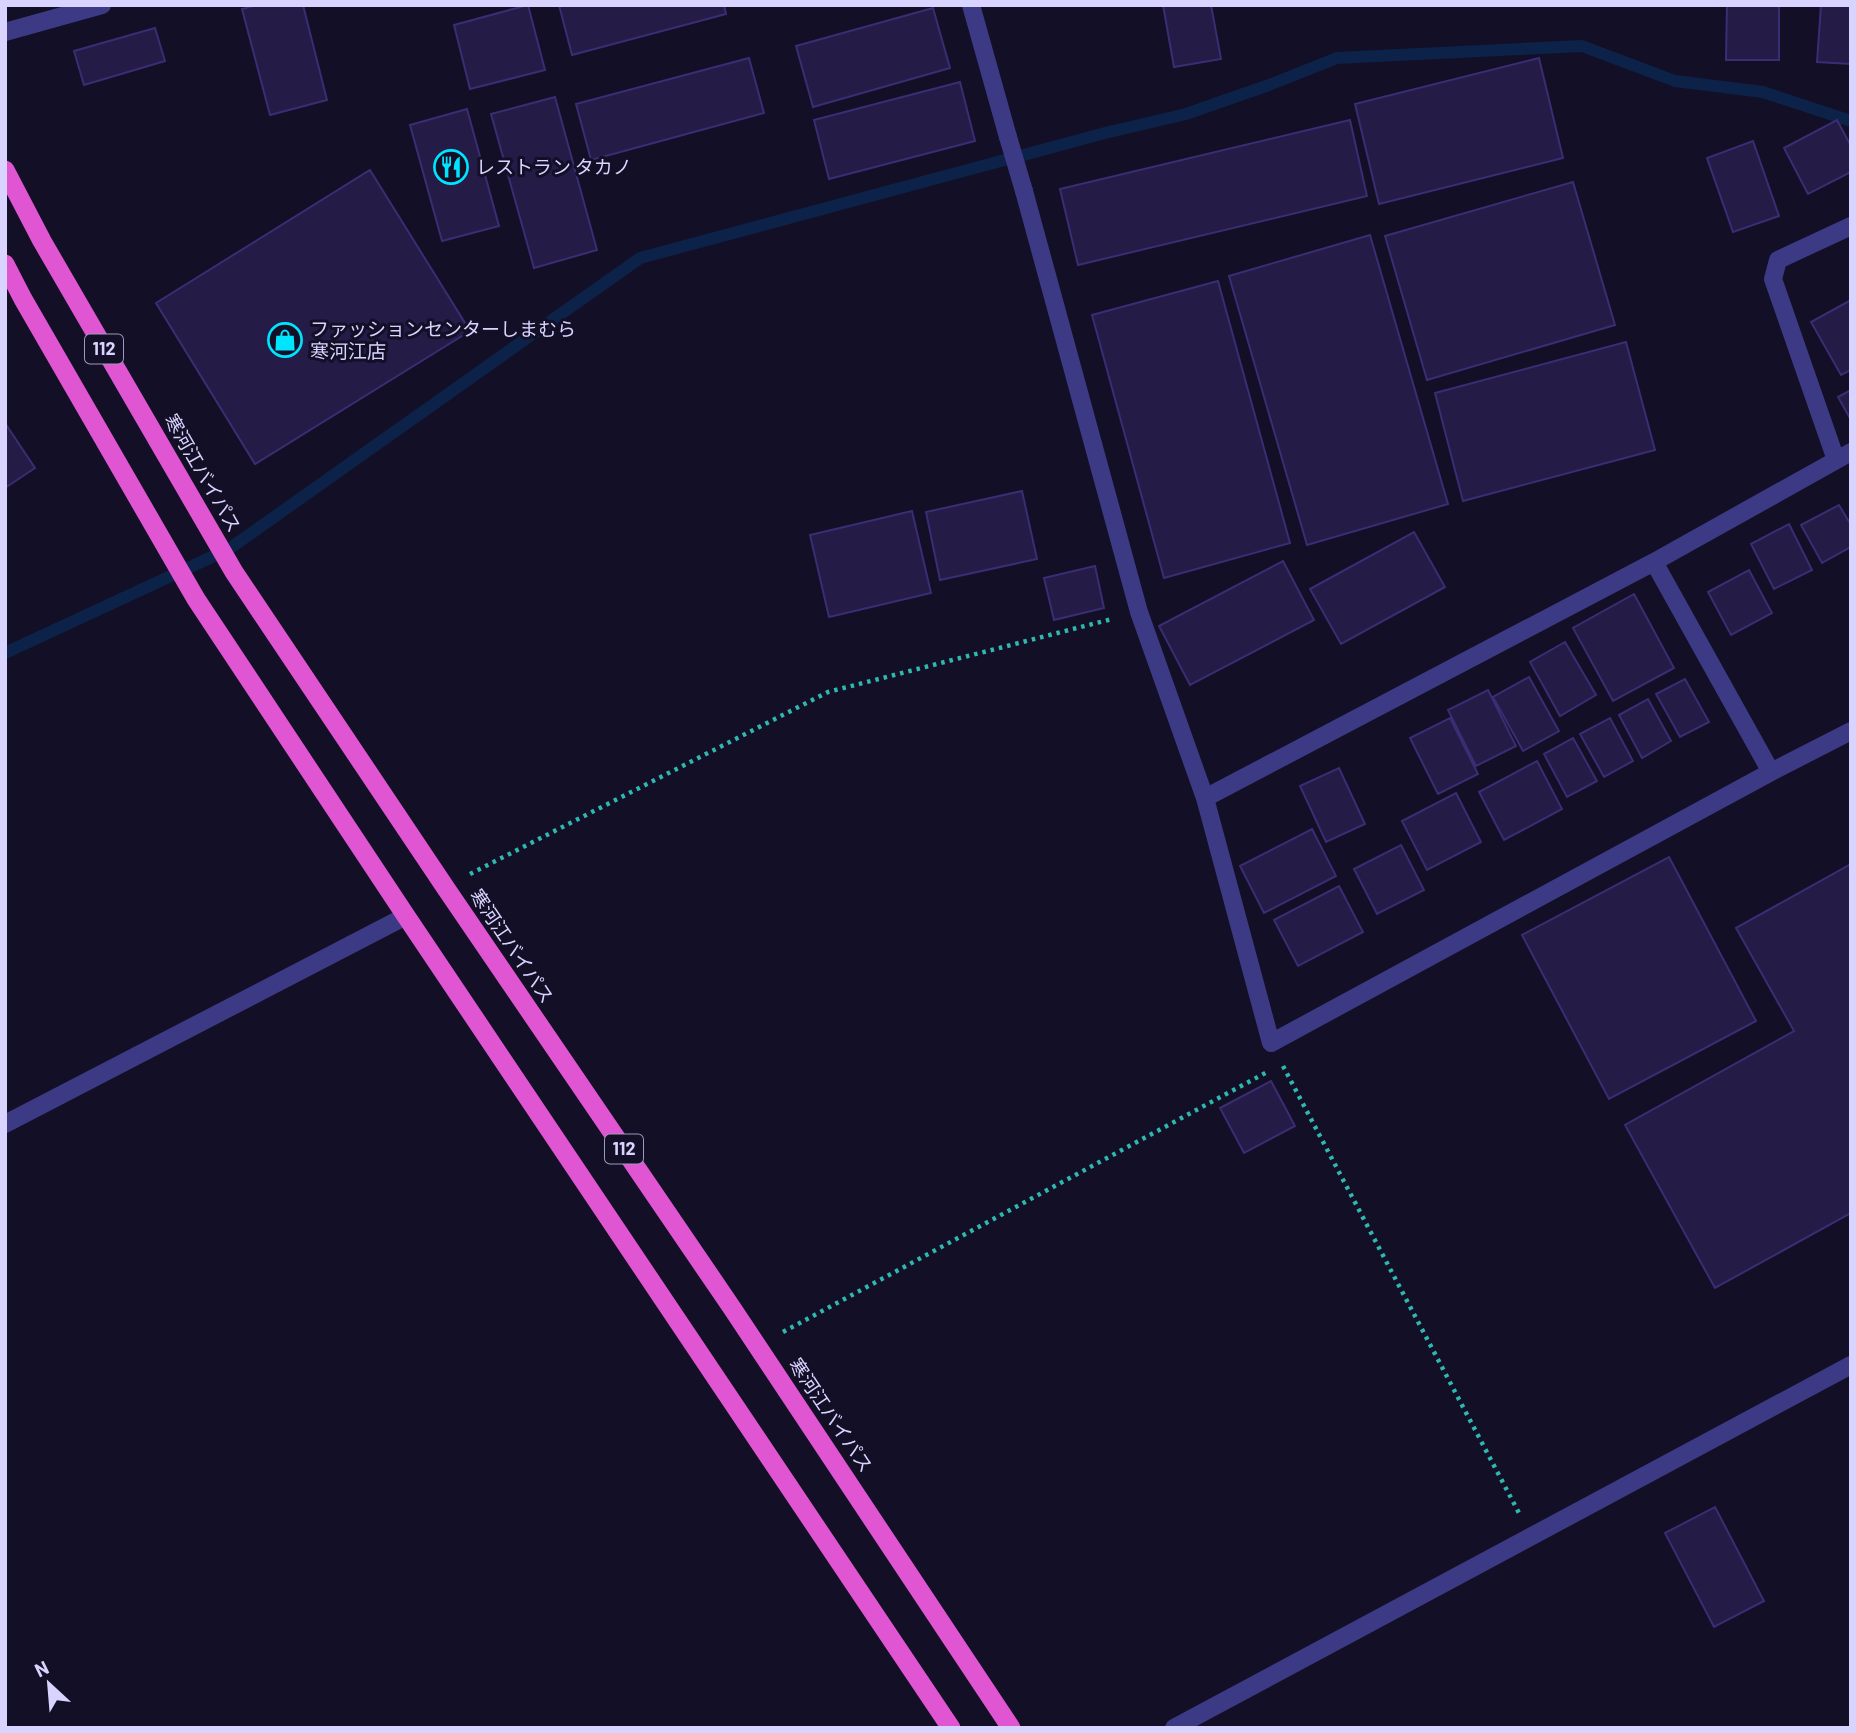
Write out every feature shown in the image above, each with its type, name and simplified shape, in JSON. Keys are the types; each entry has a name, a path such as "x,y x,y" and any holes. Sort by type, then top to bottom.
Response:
{"highway":[{"name":"寒河江バイパス","path":"5,170 42,241 234,572 444,887 757,1346 1011,1728"},
{"name":"112","path":"5,264 193,593 406,916 951,1728"}],"street":[{"path":"5,32 102,5"},
{"path":"971,5 1139,612 1205,798 1271,1044 1851,731"},
{"path":"1205,798 1654,562 1843,456 1773,279 1778,260 1851,226"},
{"path":"1654,562 1772,772"},
{"path":"5,1124 406,916"},
{"path":"1174,1728 1851,1365"}],"path":[{"path":"444,887 828,692 1139,612"},
{"path":"1271,1044 1531,1536"},
{"path":"757,1346 1282,1064"}],"building":[{"path":"257,5 303,5 327,100 270,115 242,9"},
{"path":"528,5 545,70 470,89 454,25"},
{"path":"559,5 724,5 726,14 572,55"},
{"path":"1163,5 1211,5 1221,59 1174,67"},
{"path":"1727,5 1779,5 1779,60 1726,60"},
{"path":"1821,5 1851,5 1851,64 1817,62"},
{"path":"933,8 950,68 813,107 796,46"},
{"path":"155,28 165,61 84,85 74,51"},
{"path":"749,58 764,113 591,160 576,104"},
{"path":"1539,58 1563,158 1379,204 1355,104"},
{"path":"960,82 975,141 829,179 814,120"},
{"path":"555,97 597,250 534,268 491,114"},
{"path":"467,109 499,226 442,241 410,125"},
{"path":"1350,120 1367,196 1078,265 1060,189"},
{"path":"1837,120 1851,146 1851,172 1808,194 1784,148"},
{"path":"1753,141 1779,216 1733,232 1707,158"},
{"path":"370,170 470,331 255,464 156,303"},
{"path":"1573,182 1615,325 1427,380 1385,236"},
{"path":"1370,235 1448,504 1307,545 1229,276"},
{"path":"1218,281 1290,543 1164,578 1092,315"},
{"path":"1851,300 1851,370 1841,375 1811,322"},
{"path":"1626,342 1655,450 1463,501 1435,393"},
{"path":"1851,390 1851,420 1838,397"},
{"path":"5,423 35,468 5,488"},
{"path":"1022,491 1037,559 940,580 926,512"},
{"path":"1839,505 1851,525 1851,547 1822,563 1801,525"},
{"path":"912,511 931,593 829,617 810,535"},
{"path":"1789,524 1812,570 1774,589 1751,544"},
{"path":"1414,532 1445,587 1341,644 1310,589"},
{"path":"1283,561 1314,620 1190,685 1159,626"},
{"path":"1095,566 1104,608 1054,620 1044,578"},
{"path":"1749,570 1772,613 1731,635 1708,592"},
{"path":"1634,594 1674,668 1613,701 1573,628"},
{"path":"1565,642 1596,695 1560,716 1530,662"},
{"path":"1529,677 1559,731 1523,751 1493,697"},
{"path":"1685,679 1709,722 1680,737 1656,694"},
{"path":"1488,690 1516,746 1476,766 1448,710"},
{"path":"1648,699 1671,741 1642,758 1619,715"},
{"path":"1450,718 1478,774 1438,794 1410,738"},
{"path":"1610,718 1633,761 1604,777 1580,734"},
{"path":"1573,738 1597,781 1567,797 1544,754"},
{"path":"1537,761 1562,809 1504,840 1479,792"},
{"path":"1339,768 1365,824 1326,842 1300,786"},
{"path":"1456,793 1481,842 1427,870 1402,821"},
{"path":"1312,829 1336,876 1264,913 1240,866"},
{"path":"1401,845 1424,890 1377,914 1354,869"},
{"path":"1669,857 1756,1021 1609,1099 1522,935"},
{"path":"1851,864 1851,1213 1715,1288 1625,1125 1794,1031 1736,928"},
{"path":"1339,886 1363,932 1298,966 1274,920"},
{"path":"1271,1081 1295,1126 1244,1153 1220,1108"},
{"path":"1715,1507 1764,1601 1714,1627 1665,1533"}],"waterway":[{"path":"5,653 229,549 640,258 1105,133 1186,114 1337,58 1582,46 1675,81 1763,92 1851,121"}],"place":[{"name":"レストラン タカノ","path":"451,167"},
{"name":"ファッションセンターしまむら 寒河江店","path":"285,340"}]}
